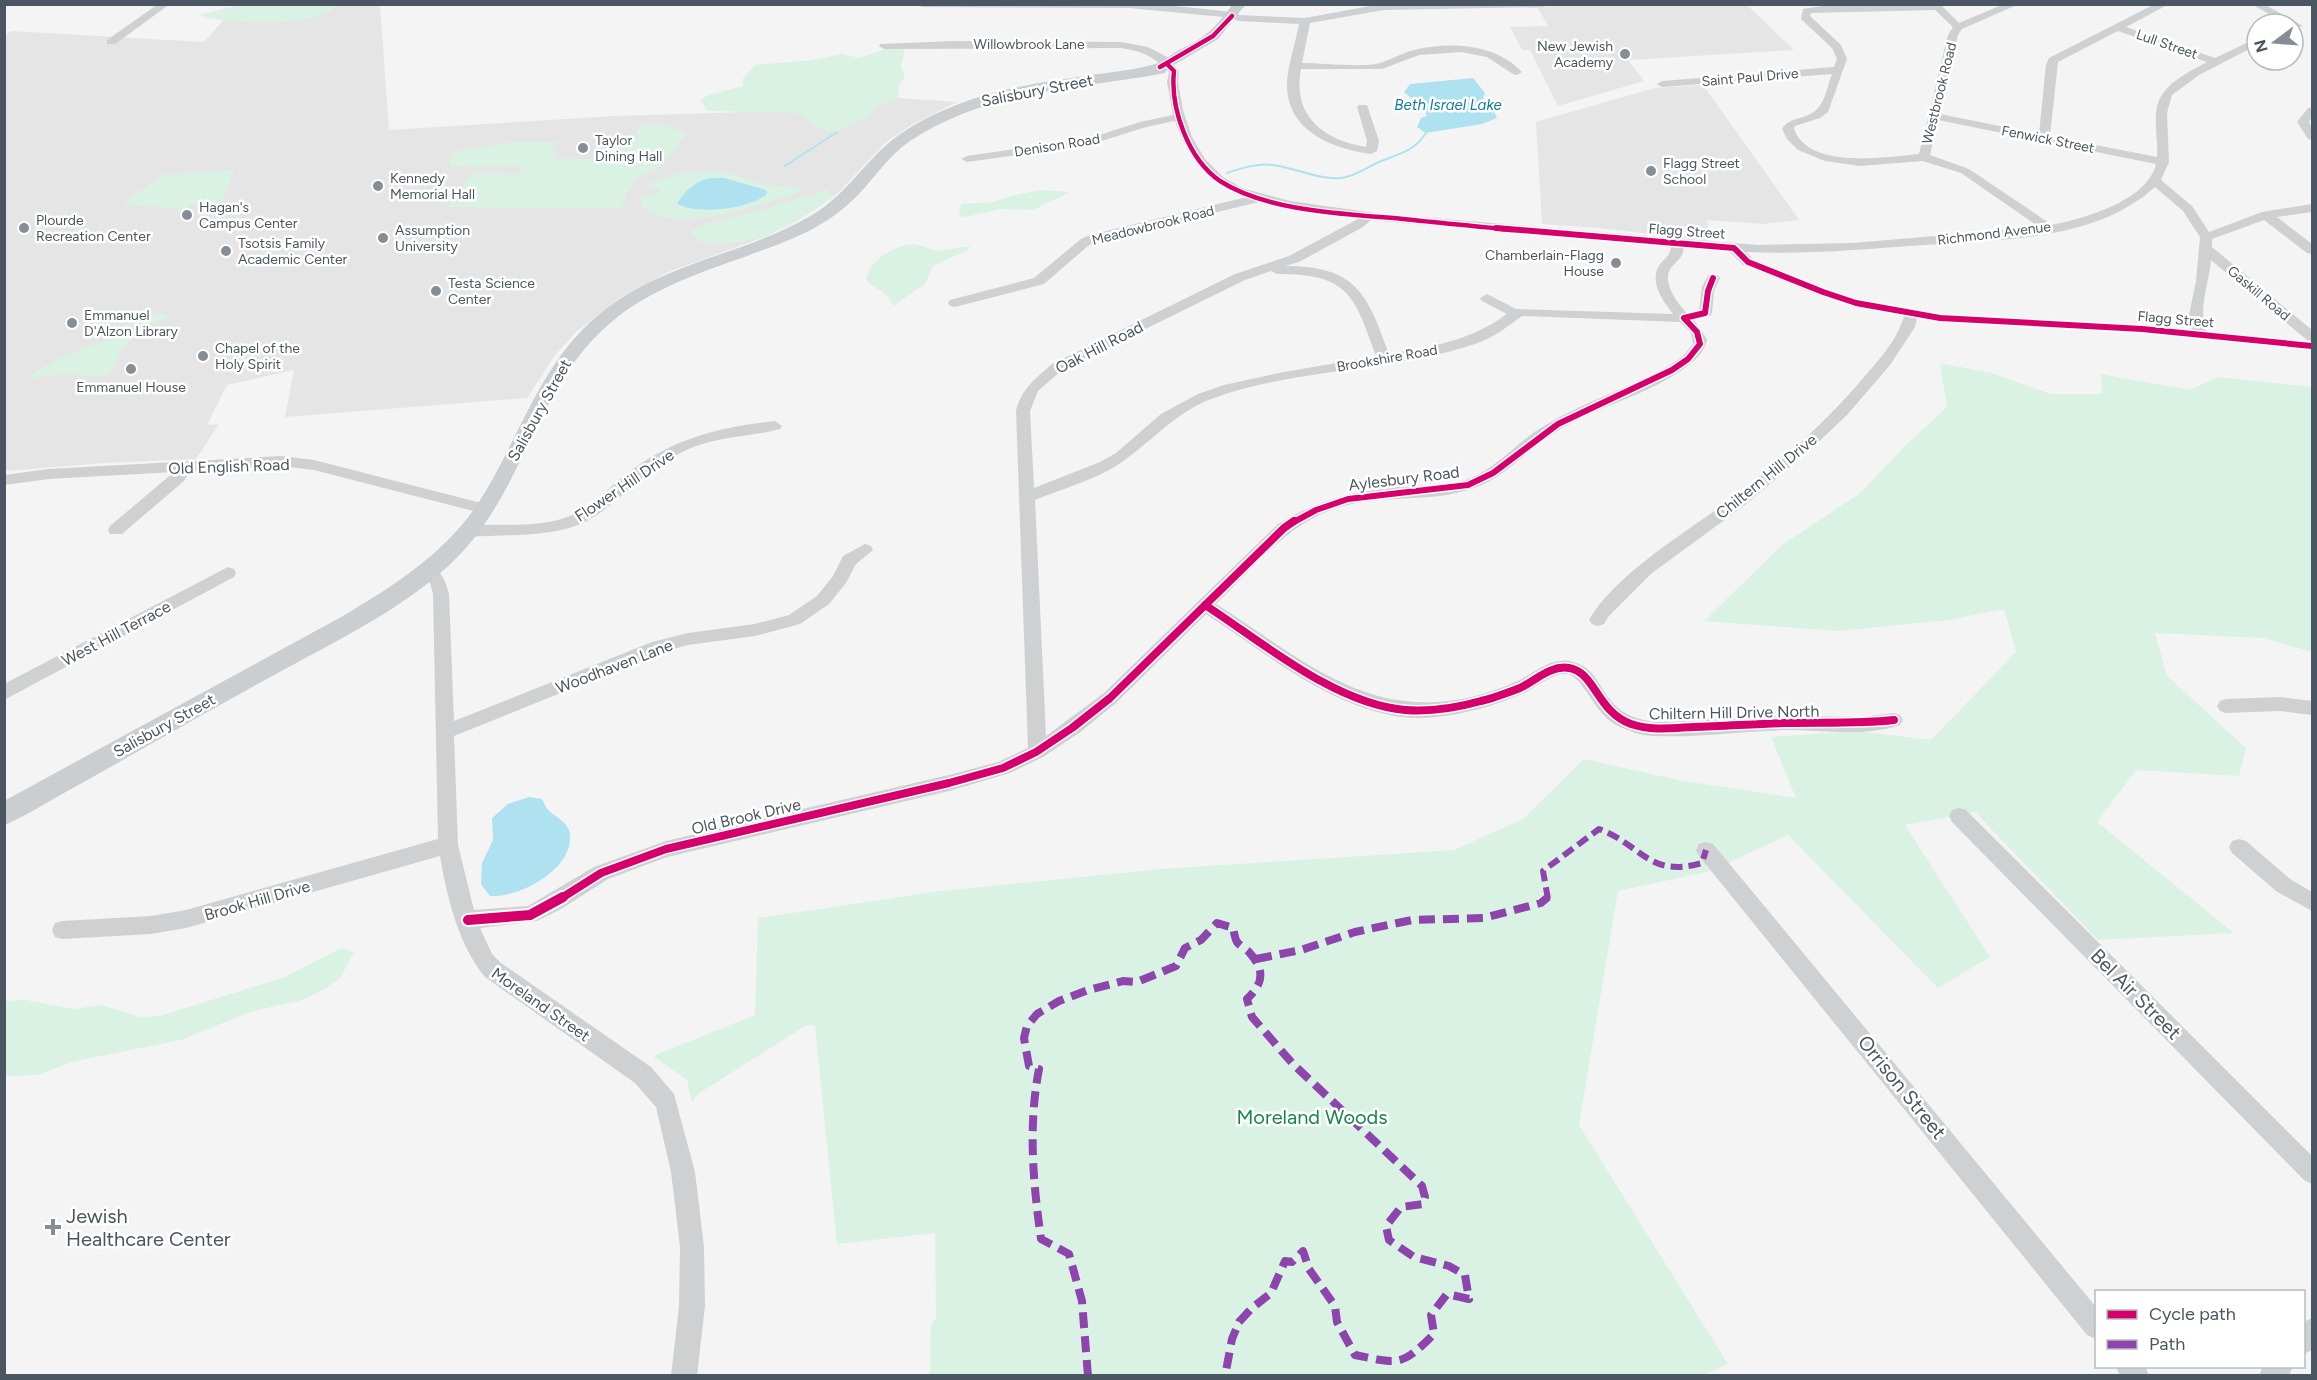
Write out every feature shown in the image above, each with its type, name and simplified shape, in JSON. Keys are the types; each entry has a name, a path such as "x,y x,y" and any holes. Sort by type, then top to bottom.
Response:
{"main road":[{"name":"Salisbury Street","path":"4,814 357,618 427,571 470,531 485,509 563,363 590,332 627,302 677,276 769,242 811,223 849,194 891,148 923,126 956,109 1007,93 1161,66 1213,36 1236,10"}],"street":[{"path":"111,42 165,4"},
{"path":"922,4 1128,5 1236,10 1305,21 1384,7 1544,4"},
{"path":"1120,4 1128,5"},
{"path":"1958,27 2014,4"},
{"path":"2044,138 2051,62 2060,55 2164,4"},
{"path":"2256,4 2271,12"},
{"path":"1936,6 1806,11 1805,17 1841,53 1842,59 1824,110 1816,116 1794,122 1788,127 1789,134 1797,144 1815,154 1844,162 1924,157 1974,175 2048,228"},
{"name":"Westbrook Road","path":"1924,157 1953,35 1958,27 1936,6"},
{"path":"1305,21 1292,97 1299,115 1314,131 1340,144 1371,151 1374,141 1363,107"},
{"name":"Lull Street","path":"2118,27 2217,62"},
{"name":"Willowbrook Lane","path":"884,46 1120,45 1144,49 1161,66"},
{"path":"2155,181 2161,172 2163,162 2164,99 2173,89 2245,47"},
{"path":"1296,66 1370,68 1382,66 1397,58 1418,52 1461,49 1490,54 1517,72"},
{"name":"Flagg Street","path":"1161,66 1165,76 1172,82 1180,117 1194,150 1209,172 1236,190 1259,198 1368,216 1734,248 1748,262 1823,292 1856,303 1912,313 1970,321 2095,326 2313,346"},
{"name":"Saint Paul Drive","path":"1662,84 1838,70"},
{"name":"Fenwick Street","path":"1933,116 2163,162"},
{"path":"2310,116 2304,126 2313,137"},
{"name":"Denison Road","path":"967,159 1092,141 1144,124 1180,117"},
{"name":"Richmond Avenue","path":"1734,248 1783,249 1883,244 2003,235 2048,228 2108,213 2141,193 2155,181"},
{"name":"Gaskill Road","path":"2155,181 2188,209 2206,243 2313,337"},
{"name":"Meadowbrook Road","path":"955,303 1039,281 1085,242 1094,238 1259,198"},
{"path":"2200,334 2195,320 2206,243 2266,215 2313,207"},
{"path":"2266,215 2313,250"},
{"name":"Oak Hill Road","path":"1037,751 1023,411 1026,399 1040,381 1057,367 1240,277 1262,272 1294,259 1330,241 1368,216"},
{"path":"1677,244 1676,257 1665,266 1662,278 1673,308 1684,318"},
{"path":"1262,272 1286,269 1305,270 1332,277 1348,285 1357,293 1366,309 1384,359"},
{"path":"1487,298 1516,314 1534,311 1684,318 1705,313 1707,303 1705,295 1713,278"},
{"name":"Chiltern Hill Drive","path":"1598,620 1603,612 1646,569 1739,501 1805,447 1842,412 1887,358 1908,327 1912,313"},
{"name":"Brookshire Road","path":"1026,497 1105,466 1121,456 1166,417 1203,397 1255,382 1430,351 1471,341 1494,330 1516,314"},
{"name":"Aylesbury Road","path":"1037,751 1072,728 1110,698 1284,528 1311,510 1334,501 1360,496 1432,491 1469,484 1499,470 1528,444 1556,424 1664,374 1692,354 1700,343 1697,332 1684,318"},
{"name":"Flower Hill Drive","path":"470,531 569,522 583,516 651,462 669,452 722,432 775,426"},
{"name":"Old English Road","path":"4,480 50,474 281,461 314,465 485,509"},
{"path":"116,530 179,477 184,467"},
{"name":"Woodhaven Lane","path":"445,732 666,644 755,630 794,620 823,600 840,579 849,560 865,550"},
{"name":"Moreland Street","path":"427,571 438,581 441,594 448,845 453,873 476,946 487,965 643,1075 666,1102 683,1172 692,1247 692,1306 684,1376"},
{"name":"West Hill Terrace","path":"4,693 228,573"},
{"name":"Chiltern Hill Drive North","path":"1205,605 1343,693 1369,703 1397,709 1437,710 1467,705 1523,687 1548,671 1569,668 1587,677 1605,706 1615,716 1640,727 1655,729 1786,723 1861,724 1894,720"},
{"path":"2226,706 2280,704 2313,708"},
{"name":"Old Brook Drive","path":"468,920 530,915 601,873 666,849 986,774 1037,751"},
{"name":"Bel Air Street","path":"1959,816 2313,1172"},
{"name":"Brook Hill Drive","path":"62,930 151,925 186,920 448,845"},
{"path":"2239,848 2283,885 2313,902"},
{"name":"Orrison Street","path":"1706,850 2095,1324"}],"shaded area":[{"name":"Assumption University","path":"237,5 380,5 389,130 614,116 781,111 899,98 957,102 913,124 885,143 836,195 800,219 767,236 668,272 617,300 576,332 556,354 527,398 285,417 294,370 227,385 207,425 219,424 196,459 5,471 4,37 11,31 204,42"},
{"name":"New Jewish Academy","path":"1530,5 1747,5 1794,50 1628,60 1644,81 1558,106 1530,50 1522,50 1510,27 1548,26 1538,8 1531,8"},
{"name":"Flagg Street School","path":"1703,85 1799,220 1763,224 1707,220 1710,241 1542,224 1536,122 1655,88"}],"green space":[{"path":"240,5 337,5 312,18 292,21 229,21 199,15"},
{"path":"889,48 905,51 901,67 905,76 899,86 898,97 895,101 876,106 869,117 847,125 840,132 820,129 805,116 794,113 707,111 701,100 708,95 743,86 743,78 755,65 812,60 841,54 859,58"},
{"path":"640,125 664,125 687,134 660,167 634,180 622,205 623,209 447,207 473,173 519,174 524,167 449,166 453,152 514,142 557,142 551,152 557,153 554,159 597,159 599,156 607,156 614,142 639,136 637,133"},
{"path":"234,170 220,207 192,204 178,211 180,209 123,204 162,175"},
{"path":"694,172 724,172 765,185 798,187 800,191 742,210 696,219 675,219 656,215 641,206 641,196 659,193 659,189 646,187 654,182 673,175","holes":["731,180 763,189 763,197 728,208"]},
{"path":"828,189 828,192 836,195 776,232 744,241 726,243 706,243 692,235 693,230 703,225"},
{"path":"1041,190 1070,192 1033,210 1001,209 965,217 959,216 961,204 992,202"},
{"path":"915,244 937,251 970,246 968,250 933,266 925,284 893,306 885,293 866,280 868,273 885,254 900,247"},
{"path":"153,314 170,315 136,335 121,350 111,372 107,375 95,377 66,374 31,378 30,375 57,359 103,341 132,320"},
{"name":"Moreland Woods","path":"1940,363 1991,373 2051,394 2102,394 2101,374 2190,390 2218,377 2312,387 2312,652 2263,638 2155,633 2167,676 2246,748 2239,776 2136,770 2097,822 2234,933 2098,940 1975,812 1905,825 1990,957 1938,988 1788,835 1711,871 1618,891 1579,1125 1728,1364 1703,1375 930,1375 931,1325 936,1318 935,1233 837,1244 815,1025 805,1026 698,1094 692,1102 687,1080 653,1056 755,1015 758,918 941,891 1161,869 1454,850 1523,819 1584,759 1683,781 1796,798 1771,737 1857,731 1931,740 2016,652 2004,609 1949,620 1839,631 1704,621 1781,546 1859,494 1907,444 1947,407"},
{"path":"341,948 354,952 341,977 325,989 302,1000 250,1012 181,1040 71,1062 39,1075 5,1076 5,1001 26,1000 74,1009 100,1005 141,1017 160,1016 285,977"}],"water":[{"name":"Beth Israel Lake","path":"1473,78 1485,93 1483,98 1492,106 1497,118 1482,124 1426,133 1417,127 1421,118 1427,116 1424,109 1404,92 1410,84"},
{"path":"709,178 724,178 766,190 767,194 748,203 723,209 698,209 677,204 690,188"},
{"path":"529,797 542,799 549,811 565,823 570,834 569,847 554,870 542,879 515,892 490,896 481,884 482,863 493,840 492,818 508,804"}],"waterway":[{"path":"785,166 837,132"},
{"path":"1227,173 1250,166 1267,165 1315,176 1347,177 1408,150 1426,133"}],"marked path":[{"path":"1256,959 1301,950 1355,932 1412,920 1483,918 1541,903 1548,899 1543,871 1599,829 1626,842 1658,865 1670,868 1684,868 1702,863 1706,850"},
{"path":"1088,1376 1082,1301 1069,1254 1041,1239 1032,1154 1033,1110 1039,1069 1029,1066 1024,1049 1025,1032 1030,1021 1037,1014 1059,1001 1113,983 1142,981 1176,966 1185,948 1201,940 1217,923 1233,928 1237,942 1247,950 1259,968 1261,981 1258,988 1247,999 1252,1017 1293,1064 1422,1186 1425,1197 1423,1204 1401,1207 1386,1226 1389,1240 1414,1257 1449,1266 1465,1275 1469,1299 1447,1294 1431,1315 1434,1334 1406,1359 1392,1362 1355,1355 1337,1322 1335,1306 1309,1269 1303,1251 1292,1262 1285,1261 1271,1293 1245,1314 1239,1322 1232,1339 1225,1376"}],"cycle path":[{"path":"1160,67 1213,36 1232,16"},
{"path":"1167,64 1174,71 1173,82 1181,124 1200,161 1219,180 1237,190 1262,199 1352,214 1545,233 1734,248 1748,262 1823,292 1856,303 1940,318 2142,329 2312,346"},
{"path":"468,920 530,915 554,903 601,873 666,849 949,783 1003,768 1036,752 1072,728 1110,698 1284,528 1300,518 1348,499 1399,492 1443,490 1481,480 1504,465 1546,431 1654,380 1688,359 1698,348 1700,339 1697,332 1684,318 1705,313 1708,291 1713,278"},
{"path":"1205,605 1336,688 1358,698 1403,710 1427,711 1482,701 1521,687 1550,670 1564,667 1578,670 1583,674 1602,703 1617,717 1648,728 1786,723 1861,724 1894,720"}],"place":[{"name":"New Jewish Academy","path":"1625,54"},
{"name":"Taylor Dining Hall","path":"583,148"},
{"name":"Flagg Street School","path":"1651,171"},
{"name":"Kennedy Memorial Hall","path":"378,186"},
{"name":"Hagan's Campus Center","path":"187,215"},
{"name":"Plourde Recreation Center","path":"24,228"},
{"name":"Assumption University","path":"383,238"},
{"name":"Tsotsis Family Academic Center","path":"226,251"},
{"name":"Chamberlain-Flagg House","path":"1616,263"},
{"name":"Testa Science Center","path":"436,291"},
{"name":"Emmanuel D'Alzon Library","path":"72,323"},
{"name":"Chapel of the Holy Spirit","path":"203,356"},
{"name":"Emmanuel House","path":"131,369"},
{"name":"Jewish Healthcare Center","path":"53,1227"}]}
